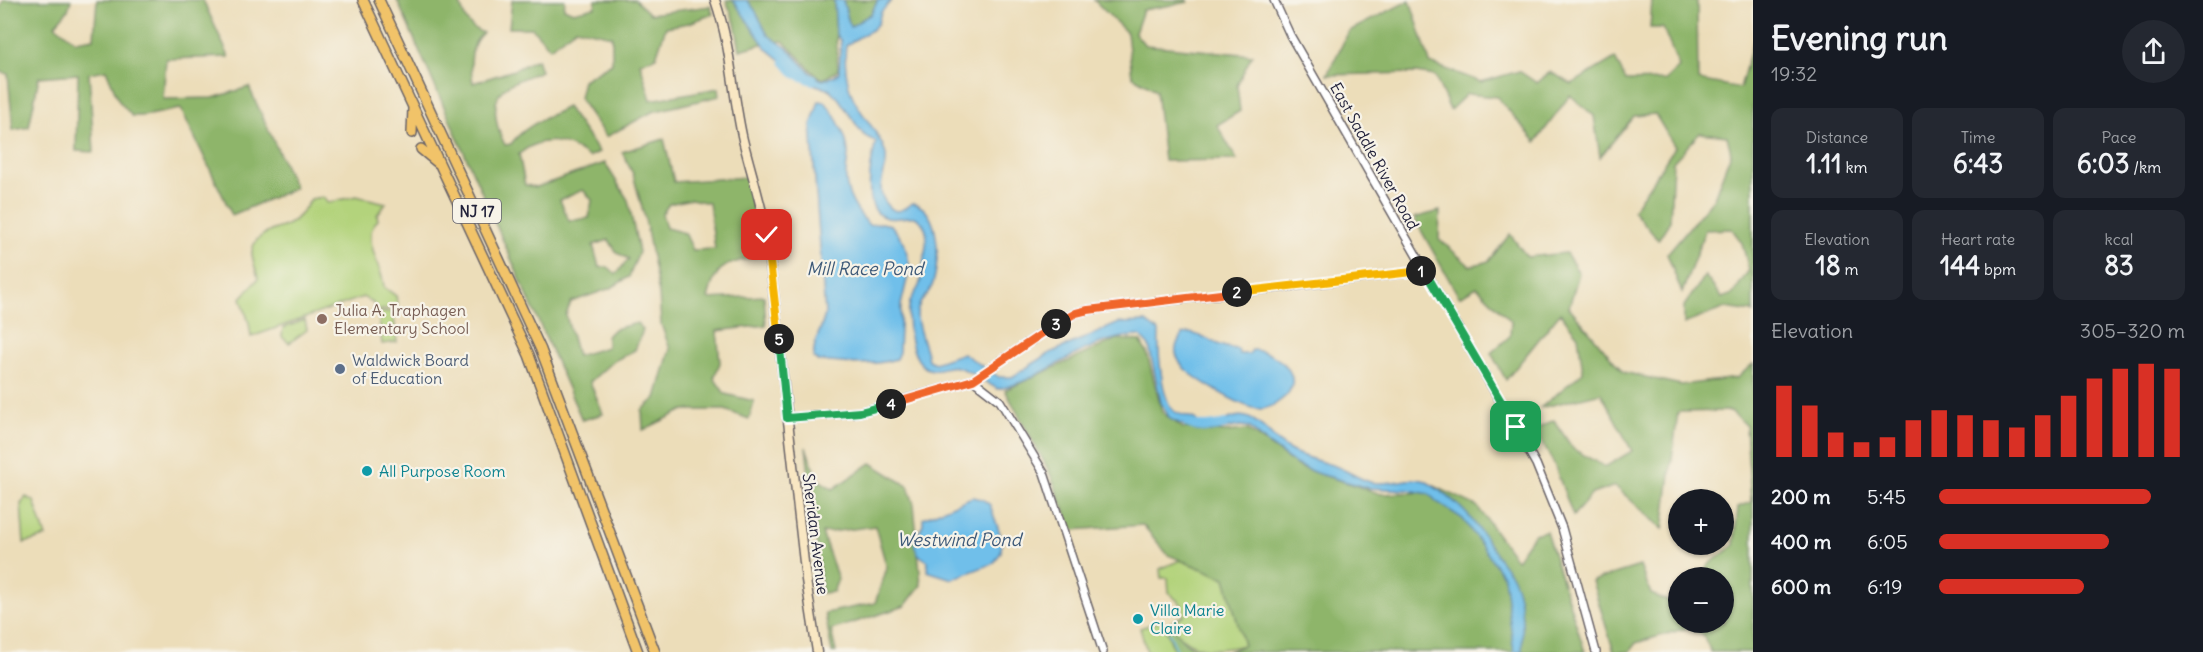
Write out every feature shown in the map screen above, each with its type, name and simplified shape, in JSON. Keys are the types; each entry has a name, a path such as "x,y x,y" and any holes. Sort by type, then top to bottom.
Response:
{"highway":[{"name":"NJ 17","path":"363,0 529,355 638,652"},
{"name":"NJ 17","path":"380,0 541,350 655,652"},
{"path":"412,133 413,106"},
{"path":"422,149 441,165"}],"main road":[{"name":"Sheridan Avenue","path":"715,0 727,40 743,140 767,235 806,580 818,652"}],"street":[{"name":"East Saddle River Road","path":"1274,0 1290,35 1525,443 1546,484 1562,528 1596,652"},
{"path":"787,418 860,412 974,379 1060,321 1088,310 1424,270"},
{"path":"974,379 1000,401 1044,473 1103,652"}],"green space":[{"path":"4,0 71,0 68,10 55,25 75,41 94,38 97,0 203,0 229,57 166,59 163,99 213,98 249,87 295,188 232,215 181,109 145,116 132,116 119,101 106,70 89,73 94,152 76,151 78,74 39,77 29,127 13,130 8,74 0,72 0,7"},
{"path":"397,0 459,0 466,20 483,33 473,49 471,70 473,83 514,70 537,59 541,71 506,87 497,99 497,123 505,145 511,144 537,122 567,107 599,152 589,157 563,143 554,142 545,142 528,148 519,154 525,185 537,187 605,163 628,200 639,252 629,277 611,288 571,302 566,315 577,356 607,347 607,336 614,329 637,323 643,330 635,350 612,362 590,382 603,414 582,420","holes":["583,190 592,200 589,218 569,221 560,200","609,240 617,253 629,259 616,274 608,267 599,267 593,245"]},
{"path":"512,0 565,0 564,8 573,12 595,7 596,0 635,0 650,14 710,6 713,14 689,23 666,27 656,57 640,63 651,100 719,88 720,96 652,112 606,137 579,98 583,80 612,63 612,36 576,28 550,48 532,28 509,28"},
{"path":"726,0 834,0 838,70 824,79 817,76 783,41 740,50 735,23"},
{"path":"843,0 878,0 871,14 850,27"},
{"path":"1094,0 1188,0 1188,2 1143,10 1135,33 1145,45 1252,55 1237,85 1240,111 1217,125 1237,160 1164,161 1156,90 1132,76 1127,33"},
{"path":"1410,0 1430,63 1481,82 1519,71 1537,83 1550,72 1572,84 1615,58 1626,81 1666,80 1679,67 1663,28 1650,28 1652,0 1697,0 1698,80 1740,88 1753,42 1753,312 1725,308 1684,324 1684,306 1705,276 1722,298 1733,294 1749,270 1742,243 1732,229 1705,230 1682,293 1667,254 1714,198 1731,153 1727,136 1700,133 1673,162 1670,221 1658,240 1633,210 1675,147 1655,114 1634,116 1600,157 1594,116 1570,95 1536,142 1497,97 1467,94 1450,110 1435,76 1416,73 1327,75 1349,31"},
{"path":"664,139 674,182 747,177 762,255 725,266 715,278 708,299 764,296 766,325 717,331 720,363 714,378 725,394 754,401 749,419 725,410 684,410 643,430 642,410 656,398 670,349 661,324 659,294 645,219 633,174 622,152","holes":["691,199 709,203 715,249 693,250 685,233 666,228 662,214 669,204"]},
{"path":"356,196 386,203 377,215 378,220 373,227 371,243 384,287 396,296 398,306 378,311 373,303 363,297 251,337 241,298 258,279 252,254 257,240 266,233 293,222 311,199 323,197 328,203"},
{"path":"1440,211 1439,239 1470,266 1489,261 1510,234 1527,257 1566,253 1579,273 1569,307 1623,372 1681,385 1737,378 1753,364 1753,652 1711,652 1703,635 1698,633 1734,633 1734,567 1706,567 1721,555 1734,555 1738,507 1751,502 1746,426 1731,411 1678,412 1663,529 1615,486 1592,494 1573,516 1554,464 1535,430 1554,420 1573,449 1605,467 1632,451 1601,393 1540,408 1583,372 1578,336 1560,313 1506,380 1491,353 1510,336 1511,321 1477,287 1459,297 1414,218"},
{"path":"393,311 397,342 382,344 378,313"},
{"path":"305,320 307,330 289,343 282,337 283,328"},
{"path":"1117,339 1140,341 1147,353 1162,412 1183,428 1225,432 1248,430 1299,467 1381,494 1430,492 1430,484 1477,506 1516,560 1534,534 1546,531 1585,652 1228,652 1244,645 1225,578 1168,555 1143,525 1072,530 1049,471 1005,390"},
{"path":"806,447 817,479 833,489 871,463 908,486 914,504 921,585 905,606 831,630 836,652 832,652 825,613 875,603 887,568 875,526 822,533 838,579 833,592 822,593"},
{"path":"26,497 34,501 46,537 24,543 21,504"},
{"path":"1180,560 1225,578 1244,645 1223,649 1195,646 1179,636 1173,628 1175,652 1147,652 1140,628 1161,621 1167,625 1184,615 1181,604 1169,593 1168,578 1161,578 1160,569"},
{"path":"1640,566 1651,594 1668,601 1668,633 1670,633 1636,643 1629,652 1614,652 1592,581"},
{"path":"1173,627 1177,634 1192,647 1218,652 1175,652 1166,630"}],"water":[{"path":"733,0 747,0 768,35 787,48 815,77 823,80 839,72 841,41 836,35 834,0 843,0 850,27 871,14 878,0 892,0 881,12 878,23 873,29 846,45 846,70 855,102 878,136 885,151 886,165 881,184 883,197 891,208 897,211 913,203 922,208 934,227 937,252 935,276 917,315 928,360 935,363 963,353 999,377 1012,377 1050,353 1119,323 1146,322 1159,332 1163,385 1170,405 1177,413 1194,419 1203,427 1235,417 1246,417 1257,422 1286,448 1297,454 1337,467 1370,482 1422,480 1458,505 1478,528 1516,585 1522,623 1522,652 1514,652 1504,577 1463,519 1429,494 1409,490 1368,488 1297,465 1249,427 1240,426 1210,432 1196,431 1170,419 1161,403 1149,346 1140,336 1102,342 1034,376 998,389 957,367 930,370 922,365 911,343 908,317 910,302 922,275 927,241 924,225 915,217 887,218 879,214 870,196 870,173 876,142 865,136 830,90 808,82 766,48"},
{"name":"Mill Race Pond","path":"819,101 825,102 829,107 845,139 848,152 847,186 857,210 869,225 882,223 891,225 904,242 910,267 901,305 899,352 896,359 857,364 818,361 814,358 814,347 825,314 811,125"},
{"path":"1183,334 1202,336 1225,347 1238,349 1239,354 1249,354 1252,350 1280,360 1291,375 1292,383 1289,392 1274,405 1260,409 1252,408 1222,394 1192,375 1179,361 1176,352 1177,343"},
{"name":"Westwind Pond","path":"972,497 982,499 990,505 1002,539 1001,552 994,563 952,579 927,571 928,561 919,554 914,544 923,524 923,518"}],"waterway":[{"path":"785,61 795,73 813,80"},
{"path":"1188,423 1206,427 1225,424"},
{"path":"1169,633 1178,652"}],"place":[{"name":"Julia A. Traphagen Elementary School","path":"322,319"},
{"name":"Waldwick Board of Education","path":"340,369"},
{"name":"All Purpose Room","path":"367,471"},
{"name":"Villa Marie Claire","path":"1138,619"}],"route":[{"path":"767,235 787,418 860,412 973,380 1060,321 1088,310 1424,270 1516,427"}]}
